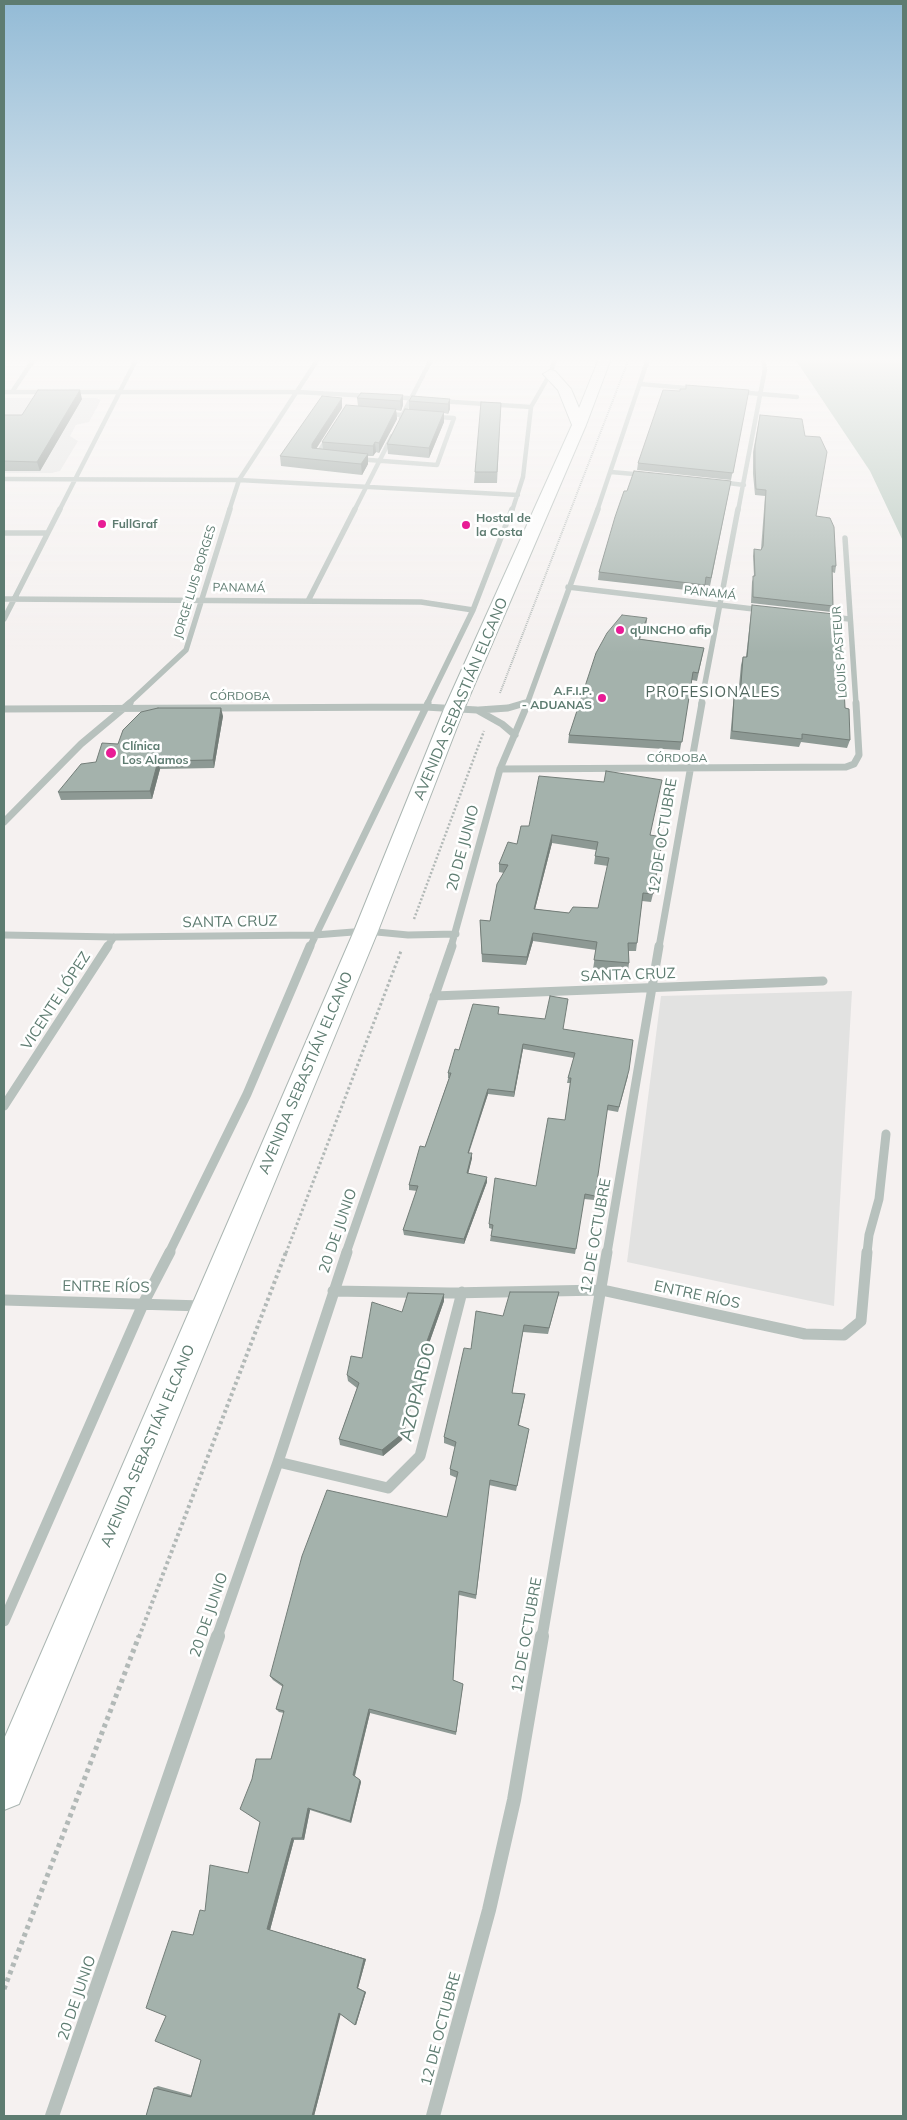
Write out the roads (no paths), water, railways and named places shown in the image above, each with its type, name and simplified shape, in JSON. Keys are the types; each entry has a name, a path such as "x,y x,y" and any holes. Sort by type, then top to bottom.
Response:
{"main road":[{"name":"AVENIDA SEBASTIÁN ELCANO","path":"4,1789 366,931 466,710 568,455"}],"street":[{"path":"4,619 87,455"},
{"name":"JORGE LUIS BORGES","path":"4,822 81,744 124,708 186,650 239,480 256,455"},
{"path":"317,455 437,464 440,455"},
{"path":"308,601 383,455"},
{"path":"4,1621 144,1302 218,1156 315,935 473,610 518,495 523,477 526,455"},
{"name":"20 DE JUNIO","path":"52,2116 278,1462 333,1291 456,934 500,769 528,702 617,455"},
{"name":"12 DE OCTUBRE","path":"432,2116 489,1910 514,1800 689,769 749,455"},
{"path":"611,472 649,476"},
{"path":"4,479 239,480 518,495"},
{"path":"716,482 744,485"},
{"path":"4,533 47,533"},
{"name":"LOUIS PASTEUR","path":"845,538 859,755 854,764"},
{"name":"PANAMÁ","path":"568,587 720,606 770,610"},
{"name":"PANAMÁ","path":"4,599 421,602 473,610"},
{"path":"819,616 849,618"},
{"path":"490,713 528,702"},
{"name":"CÓRDOBA","path":"4,709 425,707 490,713 515,735"},
{"name":"CÓRDOBA","path":"500,769 846,767 854,764"},
{"name":"SANTA CRUZ","path":"4,935 114,937 315,935 366,931 408,934 456,934"},
{"name":"VICENTE LÓPEZ","path":"4,1106 114,937"},
{"name":"SANTA CRUZ","path":"434,996 822,981"},
{"name":"ENTRE RÍOS","path":"333,1291 602,1290 805,1334 844,1335 861,1321 868,1235 879,1199 886,1134"},
{"name":"AZOPARDO","path":"278,1462 388,1488 420,1456 462,1292"},
{"name":"ENTRE RÍOS","path":"4,1300 144,1302 208,1306"}],"place":[{"name":"FullGraf","path":"102,524"},
{"name":"Hostal de la Costa","path":"466,525"},
{"name":"qUINCHO afip","path":"620,630"},
{"name":"A.F.I.P. - ADUANAS","path":"602,698"},
{"name":"Clínica Los Alamos","path":"111,753"}],"district":[{"name":"PROFESIONALES","path":"713,692"}]}
